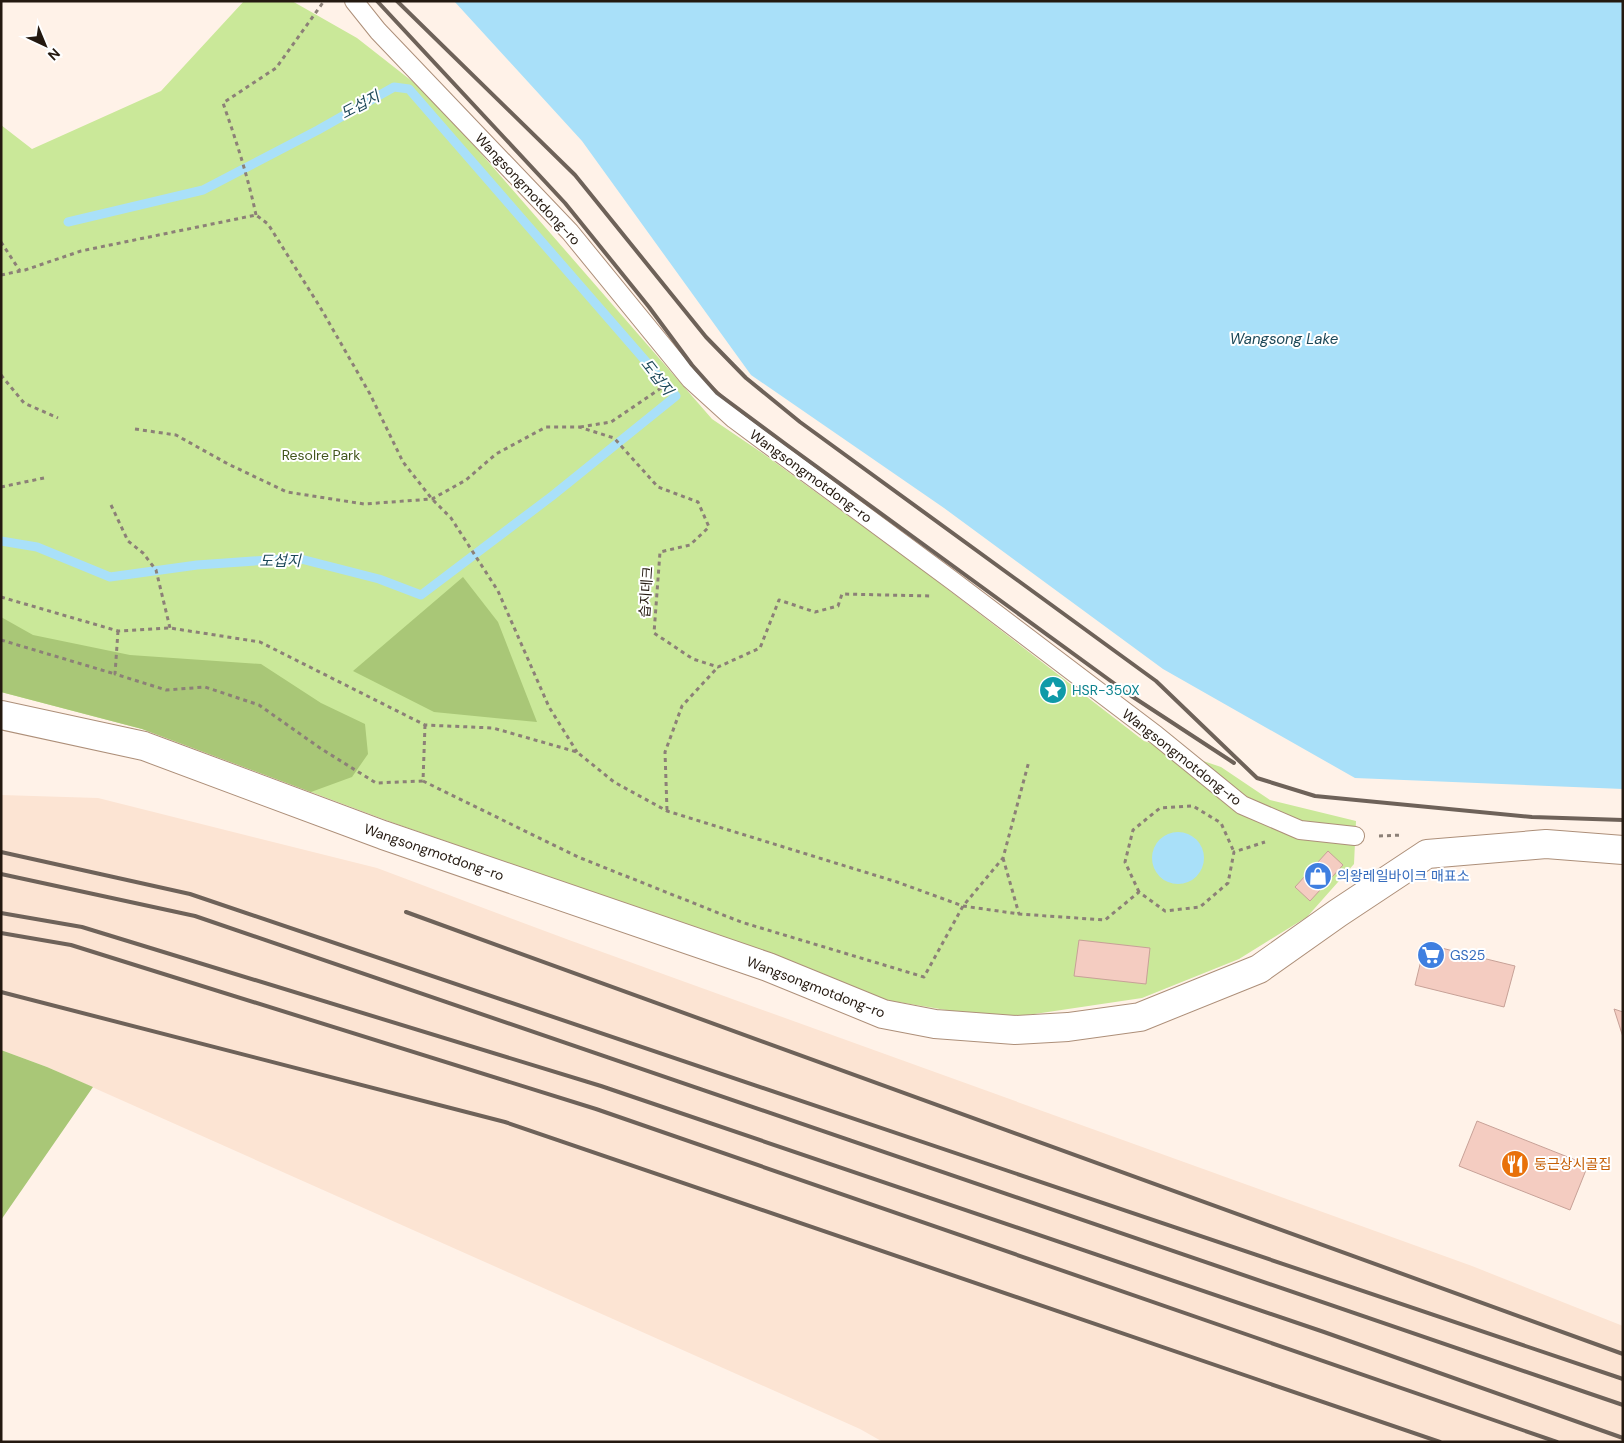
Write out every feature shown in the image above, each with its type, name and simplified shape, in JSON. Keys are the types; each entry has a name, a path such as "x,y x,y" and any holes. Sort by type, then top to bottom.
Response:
{"street":[{"name":"Wangsongmotdong-ro","path":"354,1 378,31 570,232 690,379 734,419 961,587 1156,735 1242,805 1300,830 1355,836"},
{"name":"Wangsongmotdong-ro","path":"1,715 144,746 383,836 768,967 883,1014 935,1024 1015,1030 1068,1027 1140,1017 1259,969 1338,913 1428,854 1546,844 1623,850"}],"path":[{"path":"324,1 276,68 223,103 250,185 256,215 268,224 320,307 370,394 403,462 432,499 451,518 498,591 549,707 577,752 614,782 667,811 897,882 963,906 1019,914 1104,920 1139,892"},
{"path":"1,275 20,271 81,251 256,215"},
{"path":"1,242 20,271"},
{"path":"1,375 24,404 58,418"},
{"path":"135,429 176,435 228,464 287,492 364,504 432,499 466,480 496,454 546,427 579,427 611,422 662,387"},
{"name":"습지데크","path":"579,427 614,438 658,487 698,502 709,527 690,545 660,552 654,633 693,659 718,667"},
{"path":"1,487 44,478"},
{"path":"111,505 128,541 143,553 156,570 170,628"},
{"path":"667,811 665,752 682,706 718,667 760,648 779,600 815,612 838,606 842,594 902,595"},
{"path":"1,598 118,630 170,628 260,642 425,725 493,728 577,752"},
{"path":"115,674 118,630"},
{"path":"1,640 166,690 205,687 259,705 320,748 376,782 423,782 578,857 741,922 924,977 963,906 1003,858 1029,761"},
{"path":"423,782 425,725"},
{"path":"1193,806 1221,823 1234,852 1228,883 1200,907 1165,911 1139,892 1125,862 1133,830 1160,808 1193,806"},
{"path":"1234,852 1300,830"},
{"path":"1003,858 1019,914"}],"shaded area":[{"path":"1,795 98,798 377,868 569,940 1472,1266 1623,1326 1623,1442 883,1442 860,1429 47,1067 1,1050"}],"green space":[{"name":"Resolre Park","path":"244,1 292,1 357,38 431,96 712,419 765,455 928,574 1144,741 1221,767 1270,800 1356,821 1354,864 1307,917 1239,959 1142,998 1000,1019 886,1000 768,954 391,822 142,729 1,692 1,125 32,149 161,91"},
{"path":"463,577 498,622 537,722 434,712 353,671"},
{"path":"1,617 33,635 130,655 261,664 321,703 365,724 368,754 352,777 311,792 142,729 1,692"},
{"path":"1,1050 93,1087 1,1220"}],"water":[{"name":"Wangsong Lake","path":"454,1 1623,1 1623,789 1355,778 1163,669 944,508 751,375 582,141"},
{"path":"1178,832 1188,834 1196,840 1202,848 1204,858 1202,868 1196,876 1188,882 1178,884 1168,882 1160,876 1154,868 1152,858 1154,848 1160,840 1168,834"}],"building":[{"path":"1328,851 1343,865 1310,901 1295,887"},
{"path":"1079,940 1150,948 1146,984 1074,976"},
{"path":"1425,944 1515,966 1504,1007 1415,985"},
{"path":"1614,1009 1623,1012 1623,1037"},
{"path":"1477,1121 1588,1165 1570,1210 1459,1166"}],"waterway":[{"name":"도섭지","path":"1,541 37,547 110,577 197,565 297,558 379,579 421,595 552,496 676,396 409,89 394,87 318,130 203,190 68,222"}],"railway":[{"path":"377,1 565,203 649,307 692,365 717,393 1130,695 1234,763"},
{"path":"397,1 575,175 706,337 746,378 800,422 1156,681 1257,778 1315,796 1532,817 1623,820"},
{"path":"1,852 190,894 1623,1379"},
{"path":"1,874 195,916 1623,1405"},
{"path":"406,912 1623,1354"},
{"path":"1,913 82,927 601,1086 1324,1332 1623,1438"},
{"path":"1,933 71,945 596,1109 1557,1442"},
{"path":"1,992 505,1122 1440,1442"}],"place":[{"name":"HSR-350X","path":"1053,690"},
{"name":"의왕레일바이크 매표소","path":"1318,876"},
{"name":"GS25","path":"1431,955"},
{"name":"둥근상시골집","path":"1515,1164"}]}
